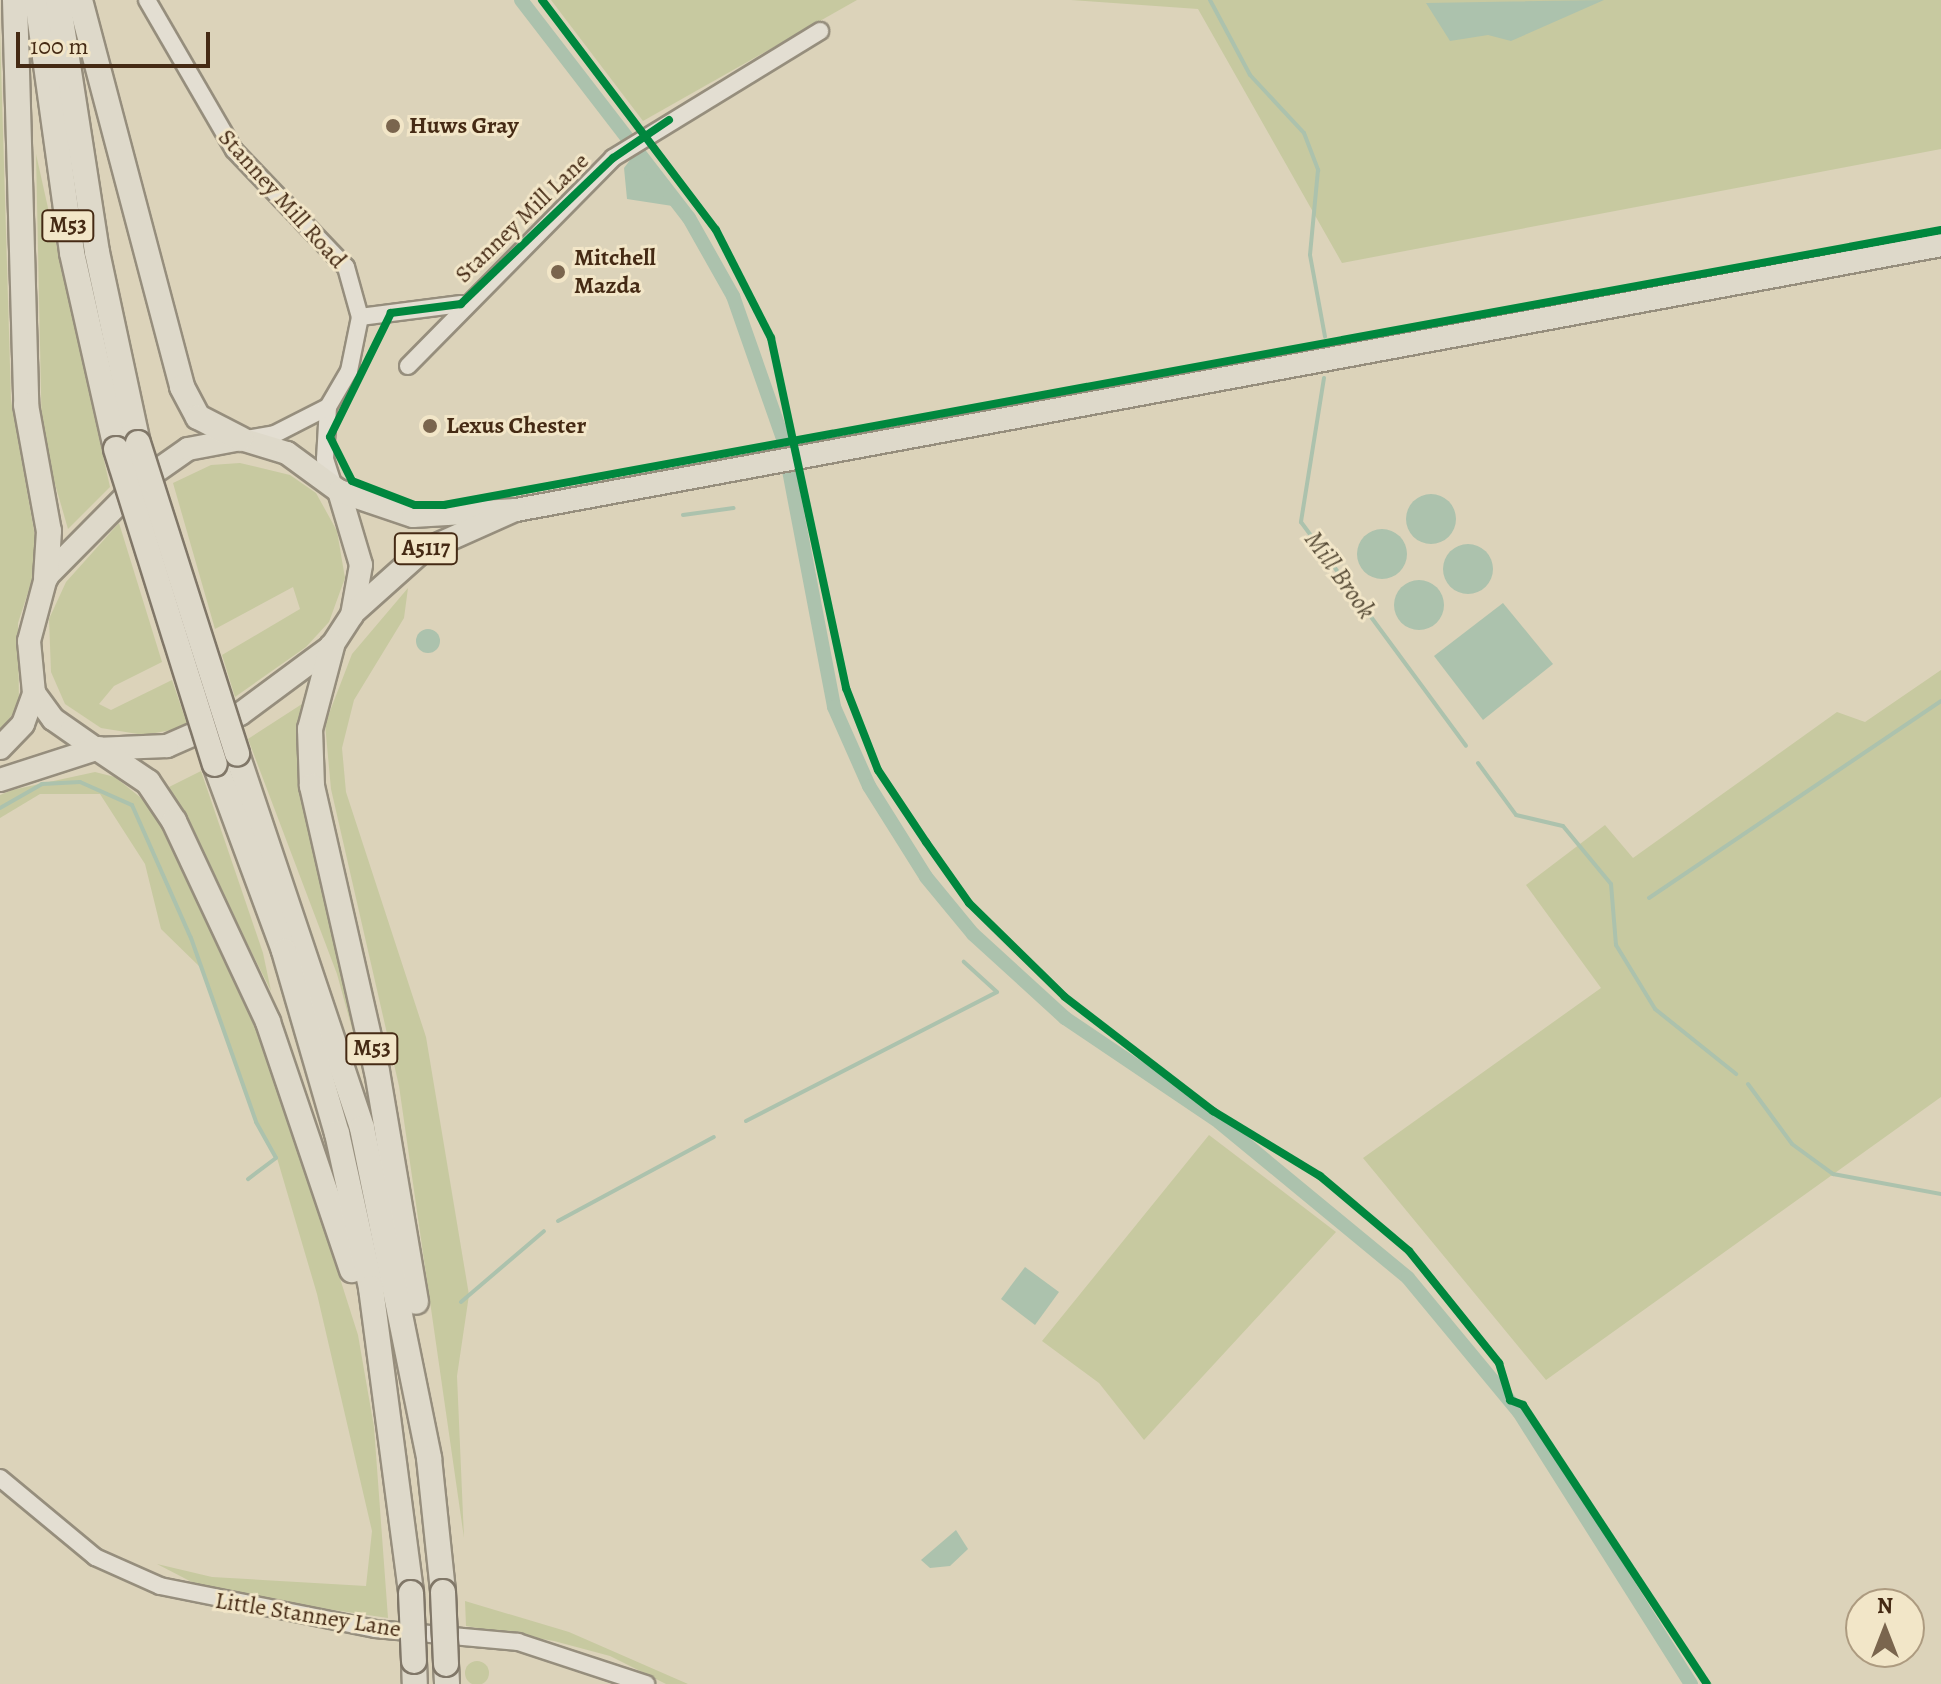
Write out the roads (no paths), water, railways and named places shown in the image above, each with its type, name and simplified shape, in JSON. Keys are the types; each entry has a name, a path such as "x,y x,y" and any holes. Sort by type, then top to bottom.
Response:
{"highway":[{"path":"15,0 26,405 49,531 46,577"},
{"name":"M53","path":"37,0 72,253 127,446 226,759 337,1133 390,1419 411,1593 414,1672"},
{"name":"M53","path":"58,0 127,446"},
{"path":"80,0 182,387 198,417 243,439"},
{"name":"M53","path":"332,646 310,729 312,786 377,1071 411,1265 443,1592 446,1674"},
{"name":"M53","path":"98,749 148,782 174,821 268,1022 315,1144 390,1419"},
{"name":"M53","path":"226,759 362,1128 429,1458"}],"main road":[{"name":"A5117","path":"336,488 413,516 516,510 815,451 1941,245"},
{"path":"0,748 23,724 34,693 29,641 46,577 138,484 188,449 243,439 287,453 336,488 361,565 352,615 332,646 240,714 194,736 132,753 98,749 0,780"},
{"name":"A5117","path":"352,615 421,552 516,510"},
{"path":"34,693 53,719 98,749"}],"street":[{"name":"Stanney Mill Road","path":"147,0 234,150 346,267 360,317 349,371 328,407 324,448 336,488"},
{"name":"Stanney Mill Lane","path":"408,366 461,304 613,158 656,126 820,31"},
{"name":"Stanney Mill Lane","path":"360,317 461,304"},
{"path":"243,439 275,434 328,407"},
{"name":"Little Stanney Lane","path":"0,1478 95,1557 160,1586 375,1629 518,1642 646,1684"}],"waterway":[{"path":"521,0 689,218 733,296 783,439 834,707 869,786 926,877 973,934 1065,1018 1219,1122 1408,1278 1519,1412 1691,1684"},
{"name":"Mill Brook","path":"1210,0 1250,75 1304,133 1318,170 1310,255 1325,337"},
{"name":"Mill Brook","path":"1324,378 1301,522 1466,746"},
{"path":"683,515 734,508"},
{"path":"1649,898 1941,701"},
{"name":"Mill Brook","path":"1478,763 1516,815 1563,826 1611,884 1616,945 1655,1009 1736,1074"},
{"path":"0,808 42,784 80,782 132,805 191,938 256,1122 276,1158 248,1179"},
{"path":"746,1121 997,992 964,962"},
{"name":"Mill Brook","path":"1748,1084 1792,1144 1833,1174 1941,1194"},
{"path":"558,1221 714,1137"},
{"path":"461,1302 544,1231"}],"place":[{"name":"Huws Gray","path":"393,126"},
{"name":"Mitchell Mazda","path":"558,272"},
{"name":"Lexus Chester","path":"430,426"}]}
